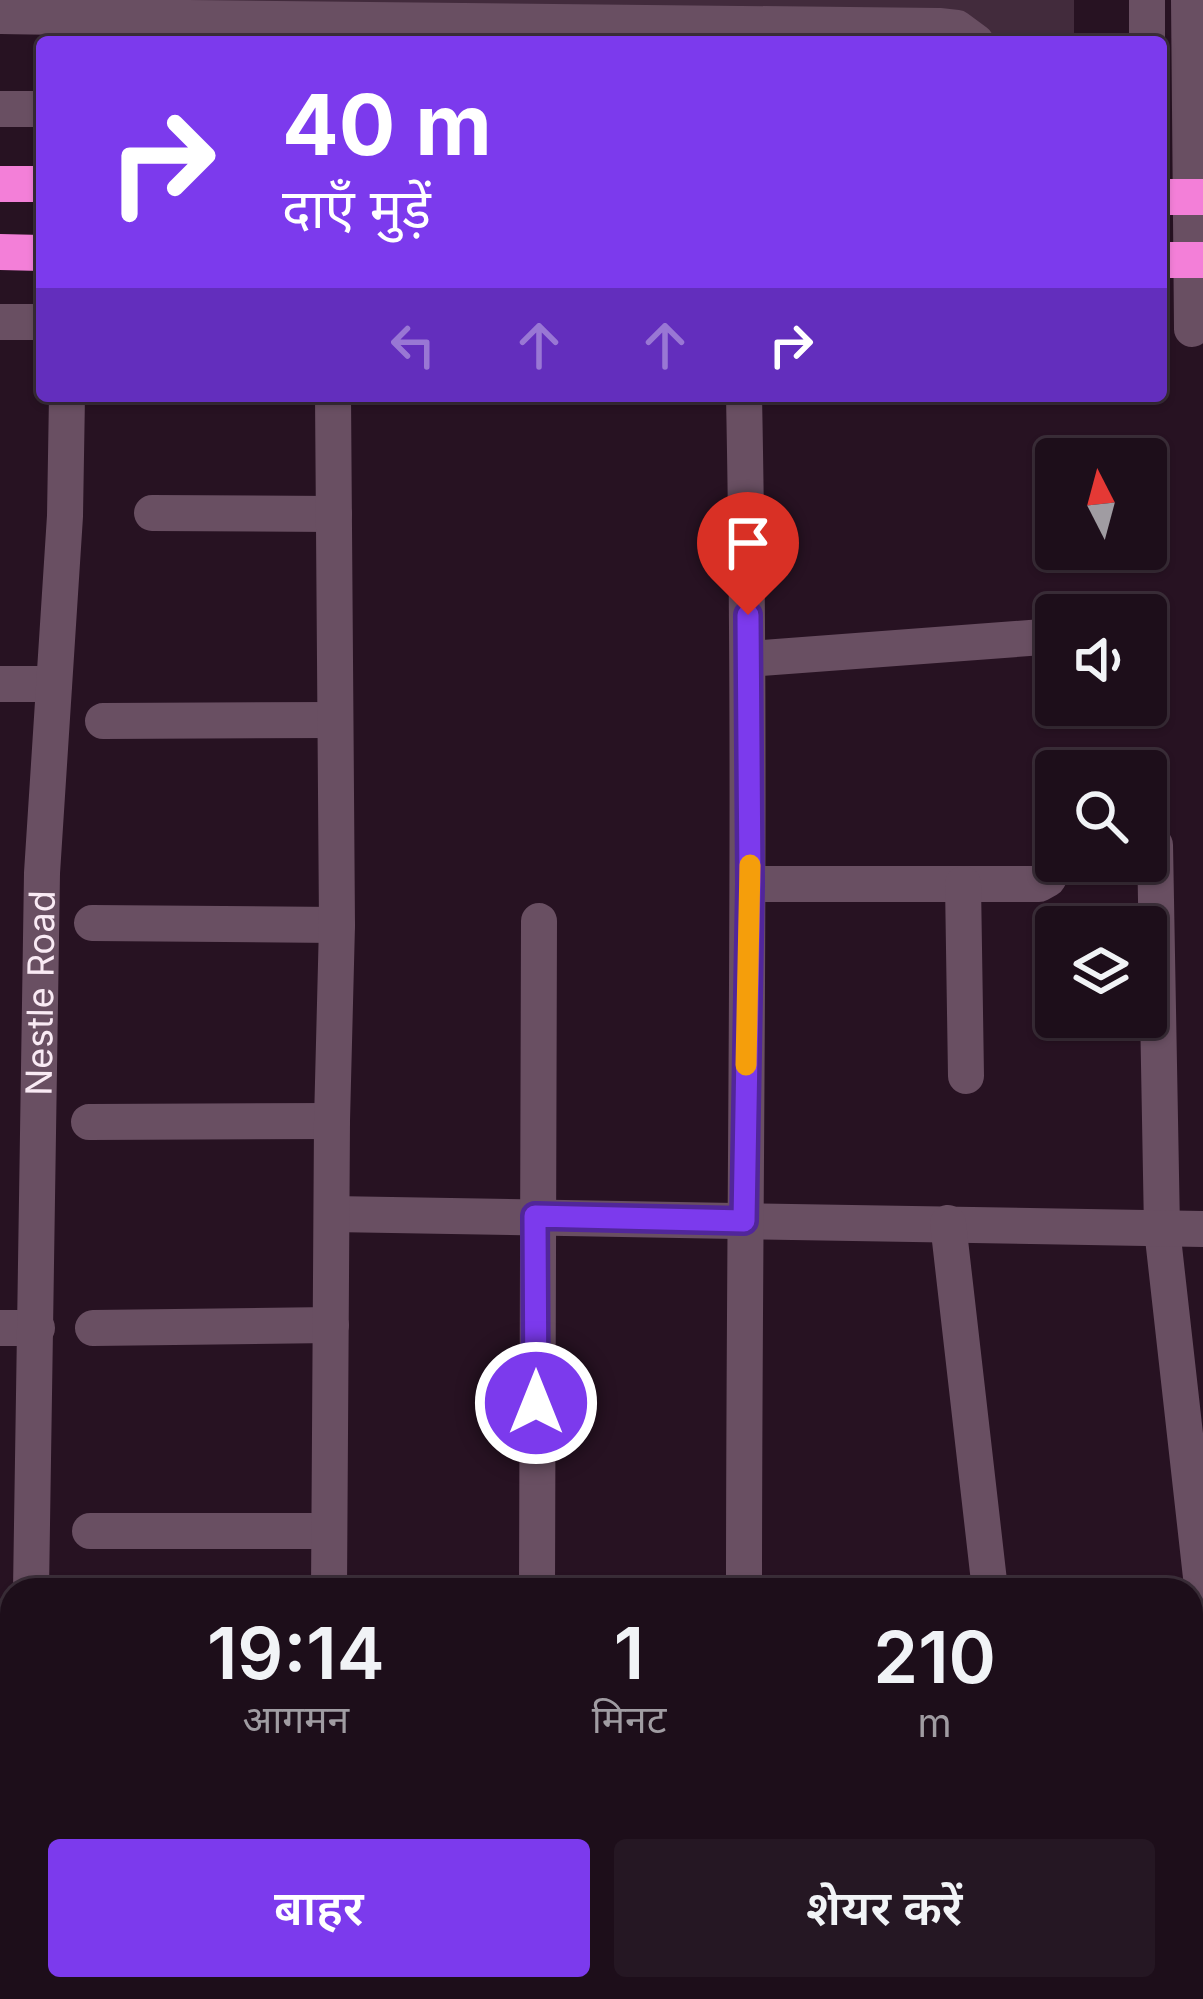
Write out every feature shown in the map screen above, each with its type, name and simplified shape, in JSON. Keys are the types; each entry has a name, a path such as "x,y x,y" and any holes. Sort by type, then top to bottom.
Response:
{"highway":[{"path":"0,184 36,184"},
{"path":"1167,197 1203,197"},
{"path":"0,252 36,253"},
{"path":"1167,260 1203,260"}],"street":[{"path":"1147,0 1147,36"},
{"path":"1185,329 1184,54 1189,0"},
{"path":"0,16 939,26 957,28 968,36"},
{"path":"0,109 36,109"},
{"path":"0,322 36,322"},
{"name":"Nestle Road","path":"31,1578 42,873 65,516 67,402"},
{"path":"329,1578 337,925 333,402"},
{"path":"744,402 750,884 744,1578"},
{"path":"152,513 334,514"},
{"path":"749,659 1035,638"},
{"path":"0,684 54,684"},
{"path":"103,721 333,721"},
{"path":"750,884 1043,882"},
{"path":"1155,882 1162,1229 1201,1578"},
{"path":"964,884 966,1076"},
{"path":"537,1578 538,921"},
{"path":"92,922 337,925"},
{"path":"89,1122 332,1121"},
{"path":"332,1214 1203,1229"},
{"path":"948,1223 989,1578"},
{"path":"93,1328 332,1325"},
{"path":"0,1328 37,1328"},
{"path":"90,1531 329,1531"}],"building":[{"path":"0,0 1074,0 1074,36 0,34"}],"slow traffic":[{"path":"746,1065 750,865"}],"route":[{"path":"536,1403 535,1216 744,1221 750,884 748,615"}]}
